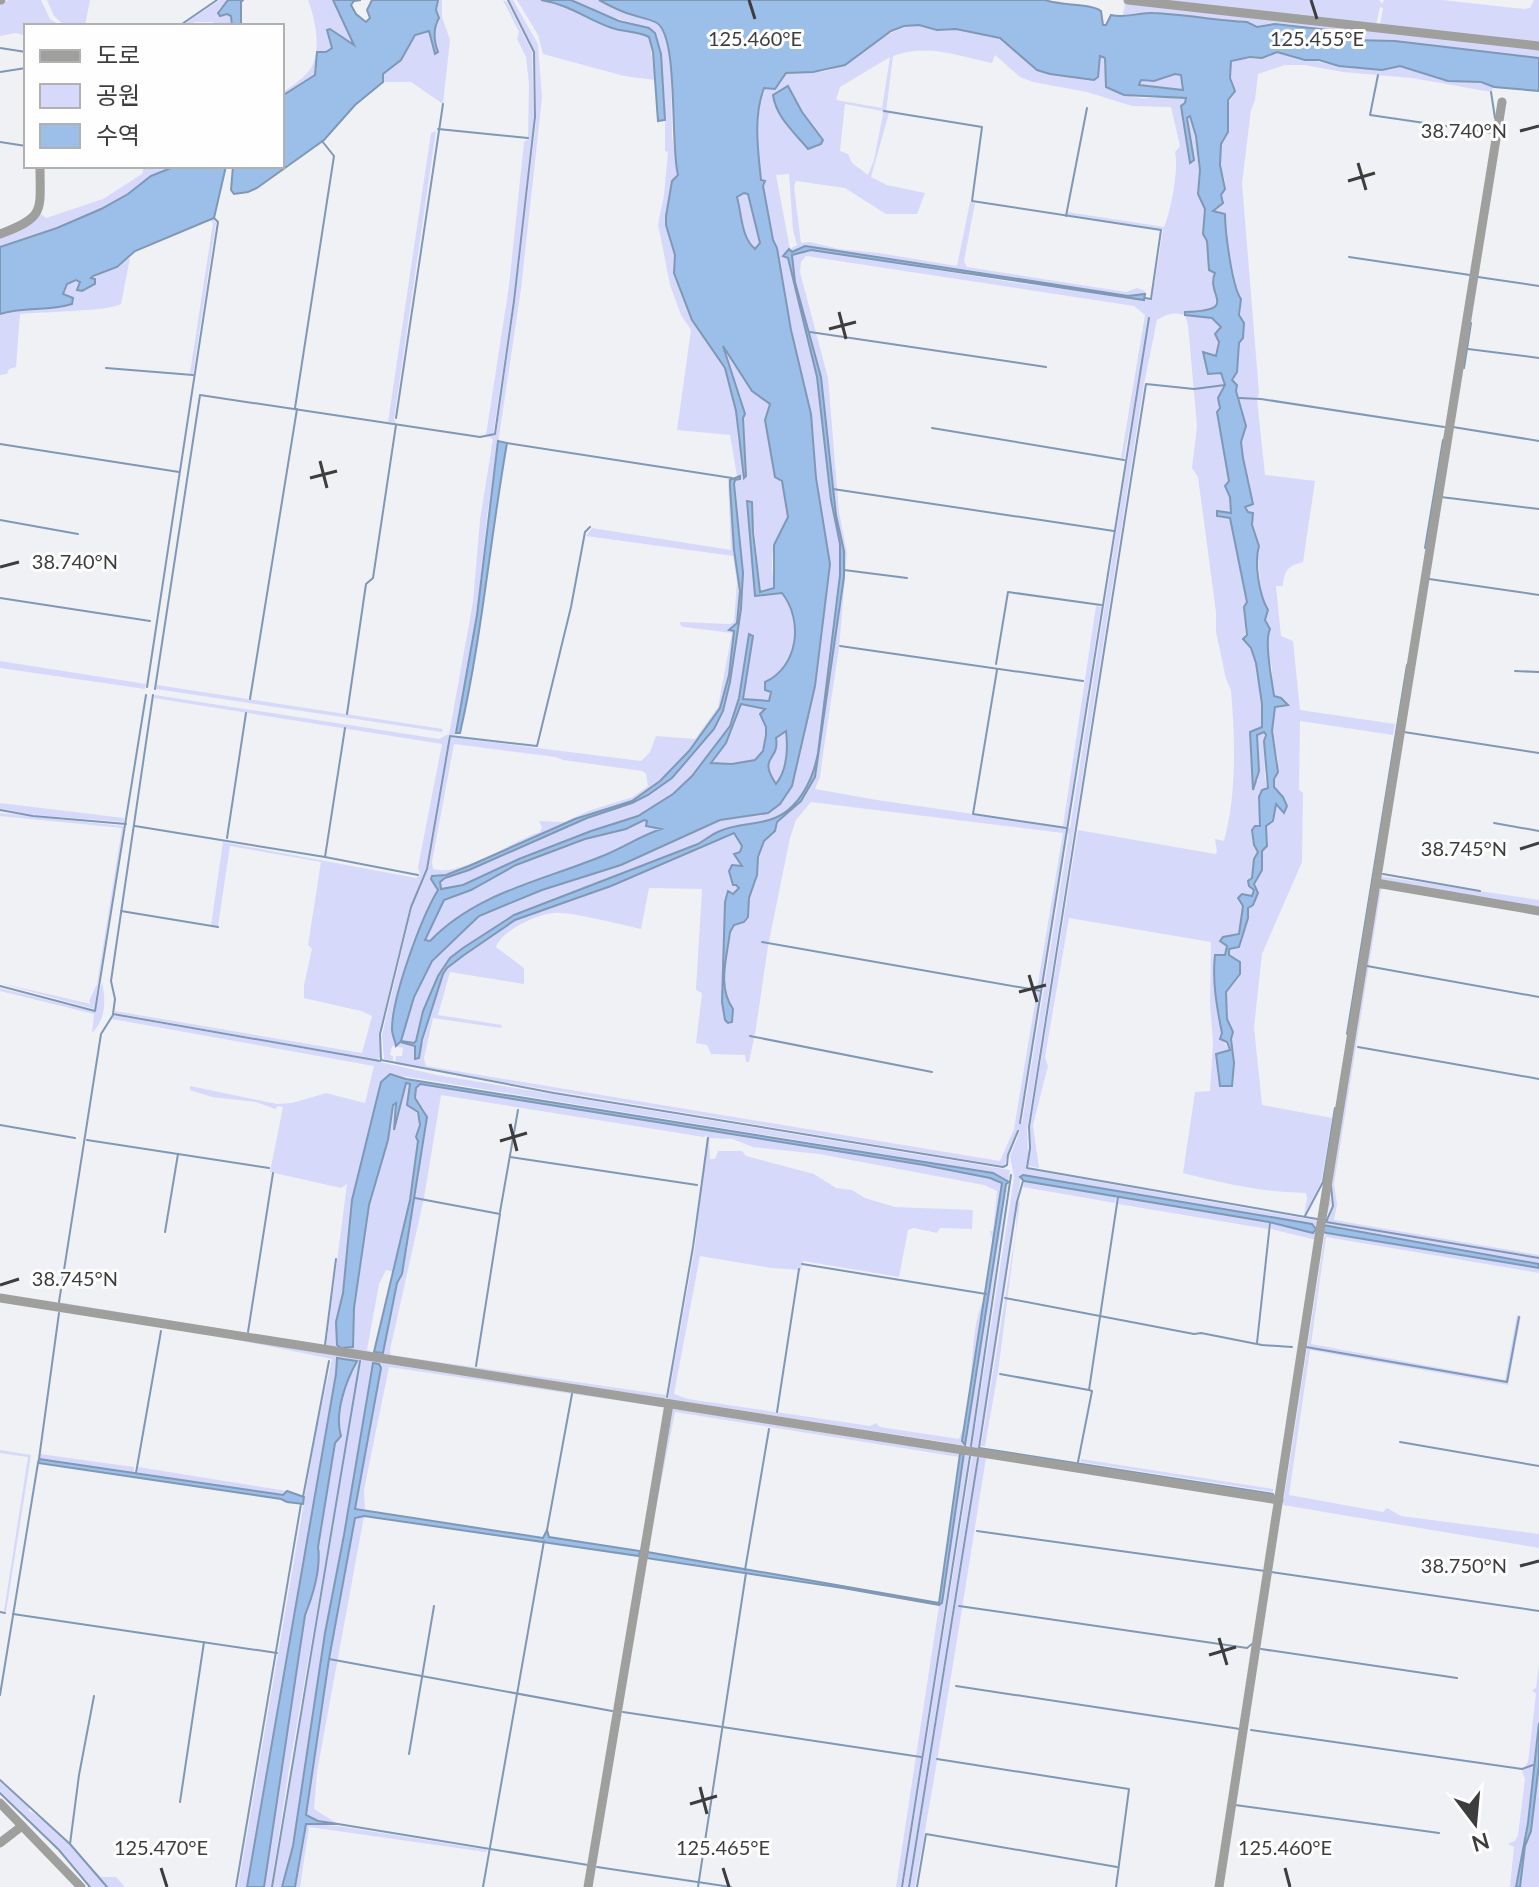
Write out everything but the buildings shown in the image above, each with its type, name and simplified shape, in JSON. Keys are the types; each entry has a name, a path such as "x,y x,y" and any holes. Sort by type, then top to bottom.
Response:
{"street":[{"path":"1128,0 1539,46"},
{"path":"1219,1887 1502,102"},
{"path":"0,234 34,218 40,210 40,168"},
{"path":"1376,883 1539,911"},
{"path":"0,1298 1279,1500"},
{"path":"588,1887 669,1404"},
{"path":"0,1803 81,1887"},
{"path":"0,1843 22,1826"}],"green space":[{"path":"9,0 41,0 50,19 58,24 24,24 24,35 16,33 0,36 0,4"},
{"path":"47,0 90,0 85,24 63,24 54,16"},
{"path":"220,0 229,0 218,13 231,16 232,24 184,24"},
{"path":"308,0 333,0 354,46 327,30 333,48 320,60 315,75 284,95 308,72 314,61 316,34"},
{"path":"438,0 442,0 442,17 450,40 443,104 411,82 383,82 383,75 401,60 415,35 429,31 435,53 438,52 435,36"},
{"path":"503,0 507,2 532,52 534,123 493,436 496,434 515,301 536,122 535,55 509,0 513,0 538,44 542,98 521,289 487,517 470,668 457,724 456,733 461,734 449,735 426,869 410,907 379,1033 381,1057 377,1060 115,1013 362,1053 372,1016 304,998 312,949 308,945 321,862 230,846 218,926 211,926 223,842 416,878 420,875 418,867 442,744 154,698 155,695 439,739 449,734 473,602 480,520 493,439 486,435 509,286 524,142 528,139 526,57 517,39 519,32"},
{"path":"517,0 564,4 614,29 649,37 655,80 624,76 543,54 538,35"},
{"path":"571,0 599,0 654,21 665,32 671,69 672,136 678,175 672,181 666,216 675,255 674,273 692,320 725,368 736,411 738,441 743,441 745,414 722,342 752,391 770,404 768,432 787,515 772,554 775,588 760,593 755,534 747,502 755,596 782,593 793,617 794,645 788,662 771,682 769,701 743,699 753,636 730,726 692,776 673,794 638,816 519,859 463,885 441,889 440,882 445,878 587,818 632,803 672,778 711,732 723,711 741,609 734,483 740,476 737,476 730,435 677,430 691,330 681,315 670,285 658,224 668,152 665,151 665,105 657,104 665,102 661,54 655,33"},
{"path":"1150,0 1379,0 1382,4 1384,0 1442,0 1524,9 1530,8 1534,0 1539,0 1539,43 1380,25 1383,8 1380,7 1376,25"},
{"path":"1123,2 1539,49 1539,58 1395,41 1353,40 1328,30 1275,24 1257,27 1247,22 1141,13 1122,18"},
{"path":"919,25 1000,38 1033,67 1058,76 1094,80 1099,56 1104,57 1106,87 1140,98 1186,97 1181,106 1190,162 1193,151 1187,118 1190,115 1196,136 1200,170 1198,185 1205,209 1203,234 1207,241 1209,269 1216,273 1214,289 1218,300 1212,308 1185,314 1212,318 1221,327 1216,356 1204,352 1208,373 1221,372 1225,385 1217,412 1229,481 1225,486 1230,497 1231,514 1217,512 1218,516 1230,518 1247,602 1244,608 1246,644 1255,655 1263,716 1262,728 1257,735 1264,732 1268,789 1259,797 1261,821 1252,839 1258,853 1254,864 1252,896 1238,898 1243,906 1239,934 1222,938 1220,941 1227,946 1225,955 1214,964 1223,1040 1230,1051 1216,1054 1218,1080 1232,1081 1233,1075 1233,1032 1227,1019 1226,992 1240,974 1229,955 1229,949 1235,948 1258,893 1257,861 1276,803 1284,812 1283,797 1274,787 1278,760 1272,731 1272,667 1266,649 1265,620 1268,610 1262,601 1259,545 1252,524 1253,513 1245,507 1250,484 1244,470 1241,442 1246,426 1232,380 1237,372 1241,306 1225,237 1225,214 1213,211 1225,181 1220,165 1221,144 1228,132 1228,100 1235,91 1230,78 1231,60 1262,58 1276,52 1356,68 1409,68 1445,80 1494,87 1491,92 1412,78 1285,65 1258,74 1251,110 1242,183 1265,475 1315,481 1303,562 1288,570 1283,586 1276,586 1281,636 1293,641 1300,710 1395,724 1393,735 1300,721 1302,862 1262,954 1254,1027 1262,1105 1332,1118 1321,1183 1304,1215 1306,1193 1244,1187 1183,1173 1195,1092 1210,1091 1213,1042 1211,942 1069,918 1045,1057 1048,1066 1033,1125 1039,1168 1029,1166 1030,1127 1078,830 1215,854 1215,839 1224,841 1228,823 1234,766 1231,690 1216,632 1198,477 1192,468 1197,426 1188,325 1185,315 1181,314 1171,314 1157,320 1144,384 1027,1130 1026,1169 1319,1221 1316,1240 1271,1229 1271,1223 1305,1229 1312,1224 1021,1176 978,1448 972,1447 1014,1178 1010,1156 1020,1131 1017,1131 1004,1166 395,1064 396,1056 402,1056 403,1048 392,1046 390,1055 393,1061 384,1059 382,1035 412,907 428,870 450,737 641,761 650,752 656,736 695,739 718,707 732,633 684,627 680,622 734,622 737,582 733,556 586,536 592,528 731,550 728,479 740,591 737,623 730,628 735,631 729,675 720,708 689,751 660,781 632,801 575,819 433,881 438,890 422,921 408,960 392,1033 398,1043 415,1046 415,1058 418,1059 443,974 464,955 515,920 578,899 734,833 742,846 740,852 734,854 742,866 732,865 731,881 739,888 737,893 729,892 725,902 722,988 725,1020 732,1022 733,1009 724,982 730,932 734,925 748,917 749,899 764,841 775,831 777,822 801,801 815,777 843,590 844,551 836,515 821,377 795,282 792,255 811,250 1025,284 1152,300 1163,230 1067,215 1067,212 1164,227 1174,190 1175,152 1180,146 1171,107 1132,106 1087,92 1033,82 1020,77 995,55 992,63 930,51 893,56 886,112 889,113 871,177 887,185 925,193 917,214 886,214 845,188 796,181 801,243 957,266 970,202 975,203 964,261 967,267 1126,292 1137,288 1145,294 1128,296 805,246 783,256 787,257 817,377 831,500 840,544 840,575 818,753 808,784 796,802 779,816 725,829 698,844 514,915 450,958 438,976 423,1011 416,1041 400,1041 414,997 432,961 479,916 542,890 621,865 720,820 780,804 795,776 815,686 830,564 816,478 814,438 762,184 757,143 759,105 764,88 775,88 786,73 830,70 853,59 883,37","holes":["890,57 882,108 836,100 840,87","789,86 802,112 823,140 774,105 773,95","845,104 882,111 874,160 868,175 852,163 848,154 840,151","789,174 797,245 790,249 776,175","806,256 1134,306 1145,315 1121,458 1124,459 1150,316 1070,828 815,789 820,777 839,648 847,553 839,512 828,378 800,272 801,262","1257,735 1258,781 1252,782 1250,745","454,744 556,757 646,774 648,786 633,797 564,822 539,821 542,827 540,832 486,857 458,868 433,869","811,802 1063,833 1037,989 1041,990 1065,837 1069,834 1022,1123 1019,1122 1041,992 1037,991 1014,1129 1000,1161 426,1066 424,1058 433,1018 501,1028 502,1025 438,1015 450,972 524,984 524,968 496,947 512,929 538,916 561,913 641,929 649,888 702,889 696,990 702,993 696,1043 707,1045 711,1054 745,1055 746,1062 749,1062 754,1038 751,1036 755,1035 768,946 796,820"]},
{"path":"1181,75 1183,90 1138,85 1141,80 1148,82"},
{"path":"436,131 394,419 396,423 388,422 431,133"},
{"path":"144,168 171,168 151,176 101,209 58,228 0,247 0,237 33,222 41,214 46,218 103,199 142,174"},
{"path":"748,194 760,243 755,250 744,235 737,197"},
{"path":"210,220 216,223 193,374 190,373 213,223"},
{"path":"130,258 121,304 90,310 20,314 16,367 0,375 0,314 72,304 62,294 67,284 91,279"},
{"path":"1096,606 1101,607 1067,826 1063,826"},
{"path":"0,661 146,684 145,689 0,668"},
{"path":"157,685 443,729 442,732 156,689"},
{"path":"741,704 766,709 762,721 766,732 762,749 758,756 744,763 710,763 722,749"},
{"path":"786,730 786,758 777,784 766,768 777,748 776,738"},
{"path":"0,803 124,818 124,822 35,815 0,809"},
{"path":"0,813 124,826 94,1009 0,983 91,1004 89,1001 97,984 122,828 0,816"},
{"path":"648,820 646,826 663,829 601,857 489,899 448,924 430,941 425,941 444,900 471,890 516,865 585,839 626,829"},
{"path":"1379,876 1539,900 1539,914 1386,888 1381,890 1334,1184 1337,1204 1334,1220 1539,1255 1539,1264 1323,1225 1329,1186 1331,1204 1325,1219 1329,1219 1333,1207 1331,1184"},
{"path":"102,982 104,1009 92,1033 94,1014 0,991 0,988 95,1012"},
{"path":"113,1015 380,1062 437,1075 1010,1170 970,1446 965,1445 1007,1181 840,1147 390,1074 381,1082 352,1200 343,1293 336,1322 353,1321 369,1205 388,1140 394,1105 396,1102 394,1126 406,1082 410,1084 414,1109 420,1119 402,1240 394,1272 386,1270 379,1284 367,1350 383,1353 397,1283 402,1274 427,1117 416,1102 416,1088 420,1084 924,1165 1002,1183 994,1246 990,1231 993,1231 997,1191 984,1185 819,1154 753,1147 733,1139 709,1138 710,1159 715,1159 718,1151 742,1151 746,1156 814,1174 836,1188 852,1190 865,1198 895,1207 973,1210 972,1229 940,1228 937,1233 914,1228 908,1230 899,1277 803,1261 801,1270 700,1256 674,1394 688,1399 870,1426 876,1423 880,1427 959,1439 968,1406 976,1326 986,1296 963,1445 668,1399 695,1247 707,1135 704,1137 441,1095 424,1198 390,1350 391,1355 666,1395 665,1400 58,1305 58,1302 326,1346 347,1184 341,1188 270,1172 283,1107 275,1109 256,1102 212,1097 190,1090 190,1086 277,1104 326,1093 365,1103 374,1066 112,1019"},
{"path":"1024,1181 1116,1197 1115,1203 1023,1187"},
{"path":"1119,1197 1269,1222 1268,1229 1118,1204"},
{"path":"1020,1201 998,1372 985,1446 981,1446 1016,1231 1017,1204"},
{"path":"1325,1233 1539,1268 1539,1273 1326,1237 1311,1344 1505,1380 1517,1315 1521,1316 1508,1385 1310,1350 1289,1495 1383,1512 1387,1508 1401,1516 1539,1534 1539,1548 1283,1505"},
{"path":"213,1335 663,1405 389,1367 364,1490 365,1512 355,1509 381,1368 372,1365 325,1633 293,1846 282,1887 273,1887 361,1361 271,1887 264,1887 305,1615 317,1572 318,1547 335,1443 341,1436 340,1408 357,1361 337,1358 247,1887 238,1887 316,1432 332,1359"},
{"path":"671,1408 960,1454 959,1457 675,1412 646,1558"},
{"path":"0,1450 31,1455 6,1612 28,1457 0,1453"},
{"path":"965,1453 969,1454 901,1887 896,1887 939,1606 942,1603"},
{"path":"40,1454 134,1467 134,1473 39,1459"},
{"path":"972,1455 977,1456 908,1887 903,1887"},
{"path":"979,1456 986,1458 934,1780 915,1887 910,1887"},
{"path":"1081,1459 1273,1489 1273,1492 1081,1462"},
{"path":"138,1467 287,1491 283,1495 138,1473"},
{"path":"364,1516 317,1772 314,1809 338,1824 318,1821 306,1815 329,1659 355,1518"},
{"path":"1539,1665 1539,1723 1528,1823 1516,1887 1510,1887 1514,1847 1508,1844 1515,1841 1518,1835 1525,1779 1522,1771 1528,1762 1536,1694 1532,1690 1536,1688"},
{"path":"1539,1764 1539,1887 1520,1887 1525,1846 1532,1831"},
{"path":"0,1782 29,1807 29,1811 63,1838 93,1871 101,1877 116,1877 125,1887 92,1887 64,1854 0,1791"},
{"path":"306,1824 338,1826 487,1850 309,1827 300,1887 295,1887"}],"water":[{"path":"228,0 243,0 241,24 232,24 231,16 220,16 218,13"},
{"path":"333,0 361,0 351,5 366,22 370,18 367,10 372,0 438,0 436,10 439,18 435,35 438,52 435,54 429,31 415,35 401,60 383,74 383,82 355,105 324,140 257,188 234,194 231,190 233,168 284,168 284,95 315,75 317,52 332,48 327,30 354,45"},
{"path":"541,0 571,0 619,21 649,28 655,33 661,54 665,120 658,121 649,37 612,28 561,5"},
{"path":"599,0 1045,0 1096,8 1101,11 1103,25 1111,15 1165,14 1247,22 1257,27 1275,24 1328,30 1353,40 1395,41 1539,58 1539,91 1494,87 1481,82 1448,81 1400,66 1382,70 1339,66 1277,52 1262,58 1231,61 1230,78 1235,91 1228,100 1228,132 1221,144 1220,165 1225,189 1221,195 1223,203 1213,211 1225,214 1232,271 1241,299 1239,315 1244,323 1243,338 1239,343 1237,372 1232,380 1237,385 1246,426 1241,442 1253,504 1245,507 1253,513 1252,525 1259,546 1257,569 1268,610 1265,620 1270,629 1268,652 1274,696 1288,705 1275,707 1272,731 1278,772 1274,787 1287,806 1284,813 1276,804 1273,821 1266,826 1267,846 1262,851 1262,870 1254,884 1258,893 1253,905 1248,908 1239,947 1229,949 1229,955 1240,962 1240,974 1226,992 1227,1019 1233,1032 1232,1086 1220,1086 1216,1054 1230,1050 1227,1042 1220,1039 1222,1033 1214,965 1215,955 1225,955 1227,946 1220,941 1223,937 1239,934 1243,906 1238,898 1242,894 1252,896 1254,890 1248,881 1252,878 1258,852 1252,830 1260,826 1259,797 1262,790 1268,788 1266,735 1264,732 1257,735 1259,771 1253,790 1250,732 1262,727 1262,704 1256,663 1251,648 1243,639 1247,635 1244,607 1247,602 1230,518 1217,516 1217,511 1231,513 1230,497 1225,486 1229,481 1217,412 1220,408 1218,398 1225,385 1221,373 1208,374 1203,352 1216,356 1219,342 1215,334 1221,327 1212,318 1185,315 1185,312 1212,308 1217,300 1213,281 1215,273 1209,270 1207,241 1203,234 1205,209 1198,194 1200,170 1196,136 1190,116 1187,118 1194,160 1190,163 1181,106 1186,98 1124,95 1106,87 1105,58 1100,56 1098,77 1094,80 1050,74 1037,70 1000,38 919,25 891,31 845,65 813,72 786,73 775,89 764,88 758,110 761,180 765,181 763,186 773,240 811,414 816,478 830,564 815,686 792,786 780,804 768,813 720,820 621,865 542,890 479,916 432,961 414,997 401,1041 416,1041 423,1011 438,976 450,958 514,915 698,844 725,829 779,816 796,802 808,784 818,753 840,575 840,544 831,500 817,377 788,258 783,256 789,249 792,252 805,246 1128,296 1145,294 1144,300 811,250 792,255 795,282 821,377 836,515 844,551 844,577 815,777 801,801 777,822 775,831 764,841 749,898 748,917 734,925 730,932 724,982 733,1009 732,1022 725,1020 722,1002 725,902 728,891 733,894 739,888 733,885 729,871 732,865 742,866 734,854 740,852 742,846 734,833 611,886 515,920 447,968 422,1040 419,1058 415,1059 415,1046 400,1042 396,1046 393,1015 416,938 438,890 432,876 446,875 575,819 632,801 660,781 689,751 720,708 729,675 734,631 729,630 737,623 740,591 730,480 740,476 734,484 743,573 741,609 730,682 723,711 714,729 672,778 648,795 445,878 440,882 441,889 463,885 519,859 638,816 673,794 692,776 730,726 739,698 749,634 753,636 743,699 769,701 771,692 765,690 765,682 785,666 794,642 793,617 782,593 755,596 747,501 752,502 760,592 774,588 774,545 788,517 782,481 775,477 765,420 770,404 752,391 723,346 745,414 744,478 736,411 725,368 692,320 674,273 675,255 666,216 672,181 678,175 671,69 664,32 657,23","holes":["1181,75 1183,90 1139,85 1141,80 1154,81","748,194 760,243 755,249 744,232 737,197","741,704 765,709 760,714 766,727 763,751 755,760 732,764 711,763 726,743","786,731 786,759 776,784 769,768 776,738","644,820 647,821 646,826 661,829 600,857 488,900 448,925 430,941 425,940 444,900 471,890 516,865 585,839 626,829"]},
{"path":"788,86 823,140 821,144 808,149 782,117 773,95"},
{"path":"171,168 226,168 214,218 135,251 117,267 93,276 91,278 95,279 95,284 82,291 77,290 80,282 76,280 67,284 63,294 73,298 72,304 0,314 0,247 101,209 151,176"},
{"path":"498,441 507,443 474,661 460,733 456,733 477,615"},
{"path":"390,1074 993,1173 1009,1182 1006,1184 965,1445 962,1441 1002,1183 924,1165 420,1084 416,1088 415,1098 427,1117 402,1274 397,1283 383,1353 374,1352 410,1200 420,1125 418,1112 407,1105 410,1084 406,1083 394,1130 396,1103 393,1105 388,1140 369,1205 354,1308 353,1347 341,1348 337,1345 336,1322 343,1293 352,1200 381,1082"},
{"path":"1023,1175 1312,1224 1316,1229 1313,1233 1269,1222 1024,1181 1020,1177"},
{"path":"1323,1225 1539,1264 1539,1268 1327,1233 1323,1232"},
{"path":"337,1358 357,1361 340,1407 341,1436 335,1443 318,1547 317,1572 305,1615 264,1887 247,1887 336,1374"},
{"path":"373,1363 381,1368 355,1509 543,1538 547,1530 549,1537 640,1551 639,1556 364,1516 355,1518 329,1659 306,1815 318,1821 338,1824 306,1824 295,1887 282,1887 293,1846 325,1633"},
{"path":"964,1453 942,1603 939,1605 646,1558 647,1552 939,1603 960,1454"},
{"path":"39,1459 283,1495 287,1491 304,1497 303,1504 38,1463"},
{"path":"1539,1723 1539,1764 1531,1831 1525,1846 1520,1887 1516,1887 1528,1823"}],"waterway":[{"path":"182,24 217,0"},
{"path":"155,689 200,395 480,437 495,434 535,117 534,52 508,0"},
{"path":"0,48 24,52"},
{"path":"0,72 24,68"},
{"path":"1378,75 1370,115 1493,133"},
{"path":"1491,92 1495,118"},
{"path":"396,418 443,104"},
{"path":"1066,216 1087,108"},
{"path":"884,111 982,127 972,201 1161,230 1151,299 1145,298"},
{"path":"438,129 528,138"},
{"path":"295,408 334,156 322,141"},
{"path":"0,142 24,146"},
{"path":"147,687 218,222 214,218"},
{"path":"1349,257 1470,275"},
{"path":"1478,277 1539,286"},
{"path":"1020,1123 1149,318"},
{"path":"1464,368 1471,323"},
{"path":"810,332 1046,367"},
{"path":"1468,349 1539,358"},
{"path":"106,368 193,375"},
{"path":"1225,385 1194,389 1146,384 1029,1127 1027,1168 1317,1219"},
{"path":"1239,398 1444,427"},
{"path":"250,699 297,409"},
{"path":"347,714 366,584 373,578 396,425"},
{"path":"1453,427 1539,441"},
{"path":"932,428 1124,460"},
{"path":"1425,548 1443,440"},
{"path":"507,443 732,478"},
{"path":"0,444 179,472"},
{"path":"833,489 1114,531"},
{"path":"1441,497 1539,509"},
{"path":"0,520 78,534"},
{"path":"590,527 585,532 571,607 537,746 450,736 427,869 411,907 380,1034 381,1060 554,1093 1003,1167 1007,1165 1018,1131"},
{"path":"844,570 907,578"},
{"path":"1429,579 1539,595"},
{"path":"996,664 1008,592 1101,605"},
{"path":"0,598 150,621"},
{"path":"840,646 1083,681"},
{"path":"1347,1034 1407,665"},
{"path":"997,670 973,814 1067,828"},
{"path":"1515,671 1539,672"},
{"path":"0,986 95,1011 146,695"},
{"path":"153,695 111,981 115,999 113,1014 380,1061"},
{"path":"227,838 246,713"},
{"path":"325,857 345,728"},
{"path":"1404,732 1539,753"},
{"path":"0,810 126,824"},
{"path":"1494,823 1539,831"},
{"path":"135,826 418,875"},
{"path":"1383,874 1480,891"},
{"path":"121,911 218,927"},
{"path":"762,942 1041,991"},
{"path":"1367,966 1539,997"},
{"path":"59,1302 101,1034 113,1015"},
{"path":"750,1036 932,1072"},
{"path":"1358,1047 1539,1079"},
{"path":"1305,1216 1323,1182 1335,1108"},
{"path":"500,1212 518,1110"},
{"path":"0,1125 75,1138"},
{"path":"667,1397 708,1138"},
{"path":"87,1140 269,1168"},
{"path":"165,1232 178,1154"},
{"path":"510,1157 697,1185"},
{"path":"248,1332 273,1173"},
{"path":"971,1446 1011,1175"},
{"path":"1023,1181 1017,1202 979,1448 1273,1494"},
{"path":"1331,1186 1333,1206 1326,1222 1539,1258"},
{"path":"1078,1462 1092,1391 1089,1390 1118,1197"},
{"path":"415,1198 500,1214 476,1366"},
{"path":"1257,1343 1270,1223"},
{"path":"325,1345 336,1259"},
{"path":"802,1264 986,1294"},
{"path":"777,1412 799,1269"},
{"path":"1005,1298 1194,1334 1292,1347"},
{"path":"39,1459 59,1313"},
{"path":"1306,1347 1507,1382 1519,1317"},
{"path":"136,1473 161,1331"},
{"path":"303,1497 329,1361"},
{"path":"272,1887 360,1361"},
{"path":"1000,1374 1089,1390"},
{"path":"547,1530 572,1394"},
{"path":"745,1570 769,1429"},
{"path":"1400,1442 1539,1466"},
{"path":"902,1887 970,1456"},
{"path":"909,1887 978,1458"},
{"path":"0,1695 38,1463"},
{"path":"236,1887 301,1504"},
{"path":"977,1531 1265,1571"},
{"path":"483,1887 544,1541"},
{"path":"1271,1572 1539,1611"},
{"path":"698,1887 746,1573"},
{"path":"409,1754 434,1606"},
{"path":"959,1606 1247,1648 1252,1644"},
{"path":"0,1612 5,1613"},
{"path":"13,1614 277,1653"},
{"path":"180,1802 204,1642"},
{"path":"1261,1649 1457,1678"},
{"path":"329,1659 612,1711"},
{"path":"956,1686 1240,1729"},
{"path":"70,1844 94,1696"},
{"path":"623,1712 921,1757"},
{"path":"1251,1730 1522,1769 1533,1765"},
{"path":"937,1759 1129,1789 1116,1887"},
{"path":"0,1780 70,1844 107,1887"},
{"path":"0,1793 59,1850 90,1887"},
{"path":"1235,1805 1439,1833"},
{"path":"338,1824 588,1865"},
{"path":"917,1887 926,1834 1117,1867"},
{"path":"597,1867 731,1887"}]}
